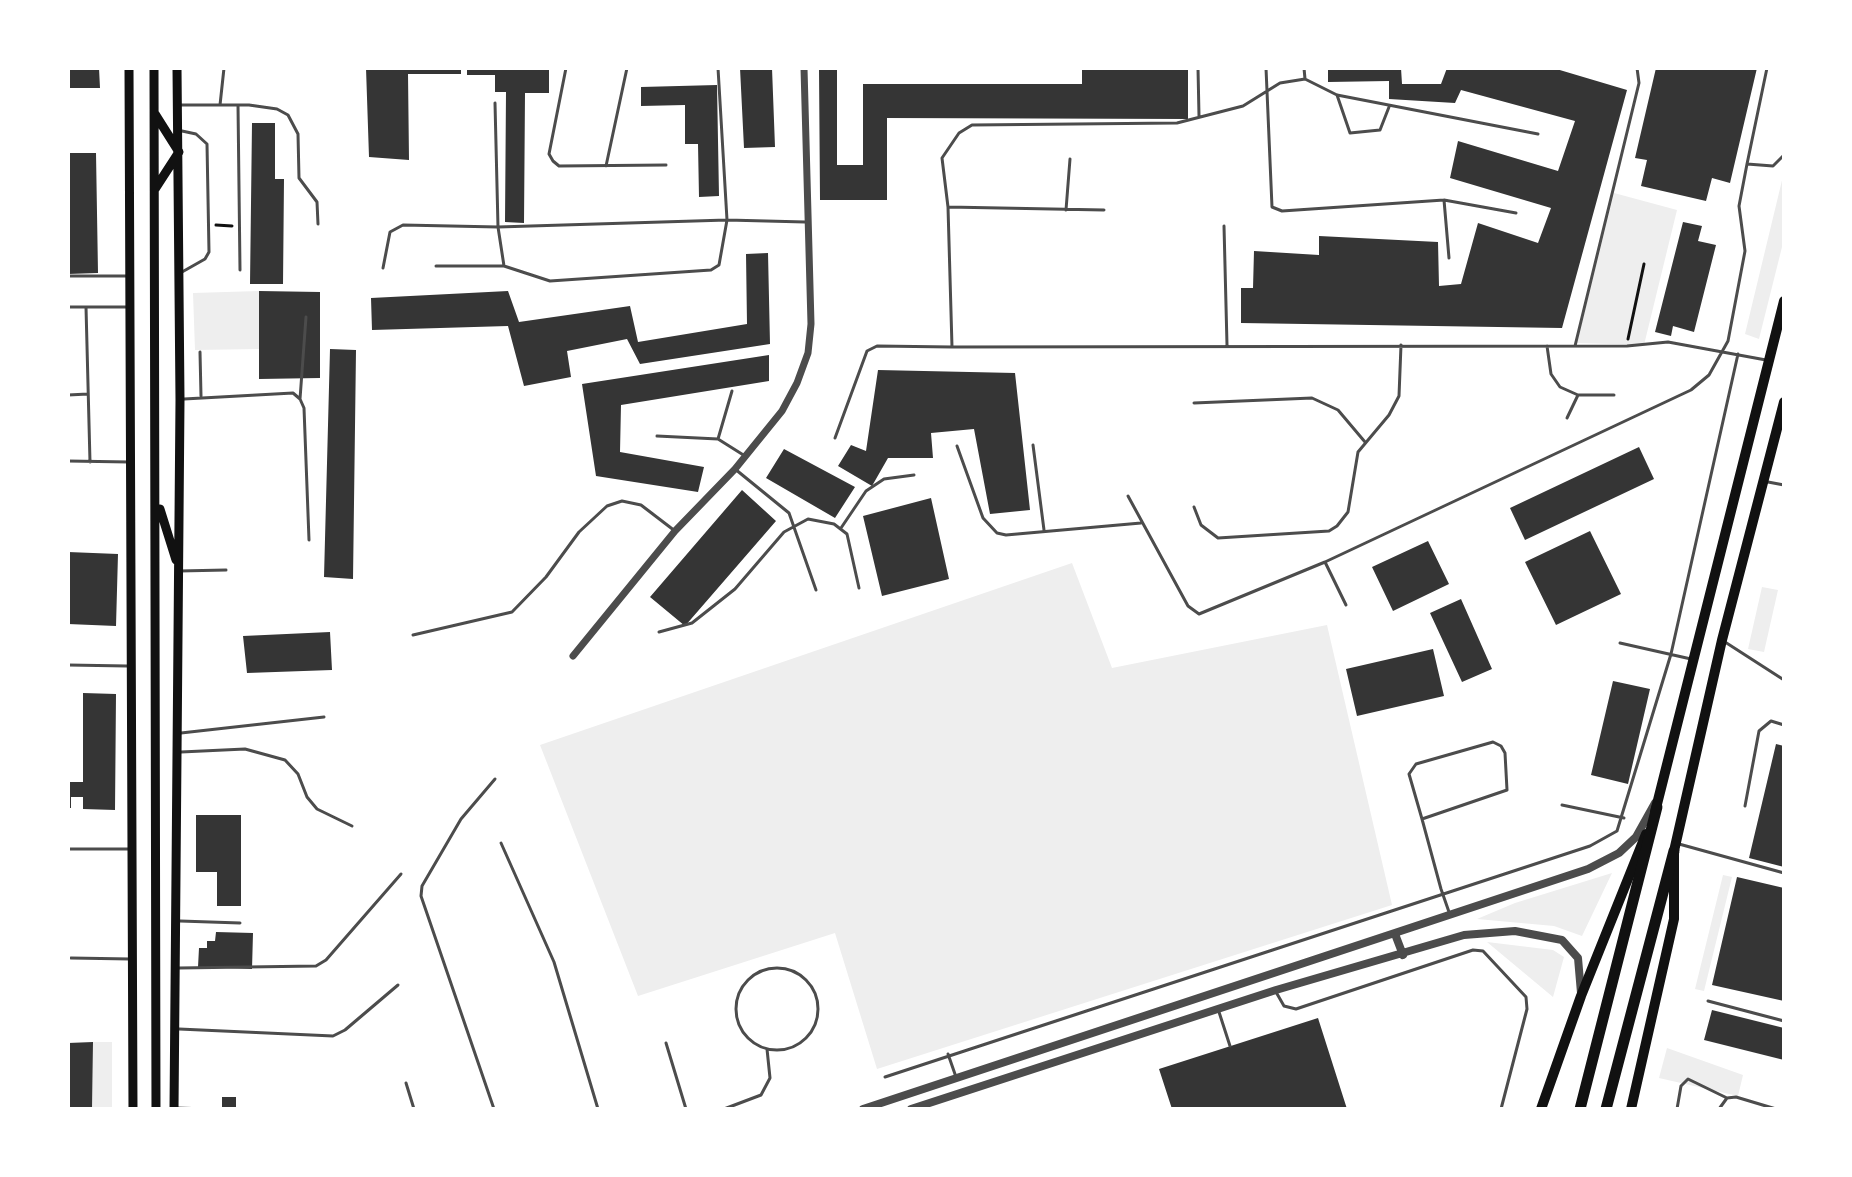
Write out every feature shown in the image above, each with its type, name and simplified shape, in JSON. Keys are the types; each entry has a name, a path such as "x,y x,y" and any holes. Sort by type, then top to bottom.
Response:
{"highway":[{"path":"1580,1109 1657,807"},
{"path":"1606,1109 1674,847"}],"main road":[{"path":"129,68 133,1109"},
{"path":"154,68 156,1109"},
{"path":"174,1109 180,400 177,68"},
{"path":"155,113 179,152"},
{"path":"155,189 179,152"},
{"path":"1541,1109 1581,996 1657,807 1784,301"},
{"path":"1631,1109 1674,919 1674,847 1722,640 1784,402"},
{"path":"157,500 179,571"}],"street":[{"path":"573,656 675,531 735,469 782,411 808,353 811,324 805,222 804,68"},
{"path":"863,1109 1588,869 1619,853 1644,825 1662,788"},
{"path":"911,1109 1276,990 1488,932 1550,935 1573,949 1578,958 1581,996"},
{"path":"1395,934 1403,955"}],"lane":[{"path":"220,105 224,68"},
{"path":"566,68 549,154 559,166 666,165"},
{"path":"606,166 627,68"},
{"path":"636,68 661,68"},
{"path":"436,266 504,266 550,281 711,270 723,259 727,220 718,68"},
{"path":"1198,68 1199,116"},
{"path":"1266,68 1272,207 1282,211 1444,200 1516,213"},
{"path":"1304,68 1305,79"},
{"path":"1575,346 1639,83 1637,68"},
{"path":"1128,496 1188,606 1199,614 1325,562 1691,390 1709,375 1726,351 1745,251 1739,206 1767,68"},
{"path":"952,347 948,207 942,158 959,133 972,125 1177,123 1243,106 1268,90 1291,80 1305,79 1337,95 1538,134"},
{"path":"1337,95 1346,130 1355,134 1380,130 1389,105"},
{"path":"495,103 498,227 504,266"},
{"path":"177,105 238,105 277,109 296,124 299,178 317,202 318,224"},
{"path":"238,105 240,270"},
{"path":"178,130 196,134 207,144 209,252 205,259 179,274"},
{"path":"1747,164 1773,166 1784,154"},
{"path":"1066,210 1070,159"},
{"path":"1444,200 1449,258"},
{"path":"948,207 1104,210"},
{"path":"383,268 390,232 396,226 498,227 727,220 805,222"},
{"path":"1224,226 1227,345"},
{"path":"68,276 131,276"},
{"path":"68,307 131,307"},
{"path":"86,307 90,462"},
{"path":"300,399 306,317"},
{"path":"835,438 867,351 877,346 1627,346 1668,342 1770,360"},
{"path":"1194,507 1201,525 1218,538 1329,531 1337,526 1348,512 1356,460 1365,442 1389,415 1399,396 1401,344"},
{"path":"1547,345 1554,381 1578,395 1614,395"},
{"path":"200,352 201,396"},
{"path":"885,1077 1606,840 1617,831 1624,818 1671,654 1738,354"},
{"path":"718,439 732,391"},
{"path":"180,400 201,396 293,393 300,399 304,408 309,540"},
{"path":"68,395 88,394"},
{"path":"1567,418 1578,395"},
{"path":"1194,403 1312,398 1338,410 1365,442"},
{"path":"657,436 718,439 745,456"},
{"path":"1033,445 1044,530"},
{"path":"957,446 987,524 1006,535 1141,523"},
{"path":"68,461 132,462"},
{"path":"735,469 781,505 795,523 816,590"},
{"path":"841,528 866,491 884,479 914,475"},
{"path":"1764,481 1784,485"},
{"path":"413,635 512,612 546,577 579,532 607,506 622,501 641,505 675,531"},
{"path":"659,632 684,627 735,589 795,523 808,519 841,528 847,534 859,588"},
{"path":"1325,562 1346,605"},
{"path":"179,571 226,570"},
{"path":"1722,640 1784,680"},
{"path":"1620,643 1694,660"},
{"path":"68,665 131,666"},
{"path":"177,733 324,717"},
{"path":"1745,806 1759,731 1771,721 1784,725"},
{"path":"1422,819 1507,790 1505,753 1501,746 1493,742 1416,764 1409,774 1443,894 1451,915"},
{"path":"177,752 245,749 285,760 298,774 307,797 317,809 352,826"},
{"path":"494,1109 421,896 422,886 461,819 495,779"},
{"path":"1562,805 1624,818"},
{"path":"501,843 554,962 598,1109"},
{"path":"1674,847 1784,873"},
{"path":"68,849 134,848"},
{"path":"175,968 316,966 326,960 401,874"},
{"path":"176,921 240,923"},
{"path":"1276,990 1284,1006 1296,1009 1473,950 1483,951 1526,997 1527,1009 1501,1109"},
{"path":"71,958 133,959"},
{"path":"786,969 804,978 815,995 815,1024 796,1046 767,1049 750,1040 738,1024 738,995 757,973 786,969"},
{"path":"175,1029 333,1036 345,1030 398,985"},
{"path":"1708,1001 1784,1021"},
{"path":"1218,1009 1230,1046"},
{"path":"666,1043 686,1109"},
{"path":"724,1109 761,1095 770,1078 767,1049"},
{"path":"948,1054 956,1078"},
{"path":"1677,1109 1681,1086 1688,1079 1727,1098 1776,1109"},
{"path":"406,1083 414,1109"},
{"path":"1719,1109 1727,1098"},
{"path":"174,1109 208,1109"}],"path":[{"path":"1627,346 1644,264"}],"shaded area":[{"path":"1784,172 1784,239 1759,339 1745,334"},
{"path":"1614,193 1677,210 1644,345 1577,343"},
{"path":"259,291 259,349 195,350 193,293"},
{"path":"1072,563 1112,668 1327,625 1392,905 877,1069 835,933 638,996 540,745"},
{"path":"1762,587 1778,590 1764,652 1748,649"},
{"path":"1612,873 1582,936 1554,926 1477,919 1515,903"},
{"path":"1723,875 1732,877 1704,991 1695,989"},
{"path":"1487,942 1553,950 1564,957 1553,997"},
{"path":"93,1042 112,1042 112,1109 92,1109"},
{"path":"1667,1048 1743,1075 1738,1096 1659,1078"}],"building":[{"path":"68,68 99,68 100,88 68,88"},
{"path":"366,68 461,68 461,74 408,74 409,160 369,157"},
{"path":"467,68 549,68 549,93 525,93 524,223 505,222 506,92 495,92 495,75 467,75"},
{"path":"740,68 772,68 775,147 744,148"},
{"path":"819,68 837,68 837,165 863,165 863,84 1082,84 1082,68 1188,68 1188,119 887,118 887,200 820,200"},
{"path":"1328,68 1401,68 1402,84 1441,84 1447,68 1553,68 1627,90 1562,328 1241,323 1241,288 1253,288 1254,251 1319,255 1319,236 1438,242 1439,286 1461,284 1478,223 1538,243 1551,208 1450,178 1458,141 1558,171 1575,121 1461,90 1455,103 1389,99 1389,81 1328,82"},
{"path":"1656,68 1757,68 1730,183 1712,178 1706,201 1641,186 1647,160 1635,158"},
{"path":"717,85 719,196 699,197 698,144 685,144 685,105 641,106 641,87"},
{"path":"252,123 275,123 275,179 284,179 283,284 250,284"},
{"path":"68,153 96,153 98,273 68,274"},
{"path":"1683,222 1702,226 1698,241 1716,245 1694,332 1673,326 1671,336 1655,332"},
{"path":"768,253 770,344 640,364 627,339 567,351 571,377 524,386 508,326 372,330 371,298 508,291 519,322 630,306 638,342 747,324 746,254"},
{"path":"259,291 320,292 320,378 259,379"},
{"path":"330,349 356,350 353,579 324,577"},
{"path":"769,355 769,381 621,405 620,452 704,467 698,492 596,476 582,384"},
{"path":"878,370 1015,373 1030,510 990,514 974,429 931,433 933,458 888,458 872,486 838,466 851,445 866,451"},
{"path":"1639,447 1654,479 1525,540 1510,508"},
{"path":"784,449 855,487 835,518 766,478"},
{"path":"742,490 776,521 685,626 650,597"},
{"path":"931,498 949,579 882,596 863,516"},
{"path":"1590,531 1621,594 1556,625 1525,562"},
{"path":"1428,541 1449,584 1393,611 1372,567"},
{"path":"68,552 118,554 116,626 68,624"},
{"path":"1461,599 1492,669 1462,682 1430,613"},
{"path":"330,632 332,670 247,673 243,636"},
{"path":"1433,649 1444,696 1357,716 1346,669"},
{"path":"1613,681 1650,689 1628,784 1591,775"},
{"path":"83,693 116,694 115,810 83,809 83,797 71,797 71,808 68,808 68,782 83,782"},
{"path":"1776,744 1784,746 1784,867 1749,858"},
{"path":"196,815 241,815 241,906 217,906 217,872 196,872"},
{"path":"1737,877 1784,888 1784,1001 1712,985"},
{"path":"216,932 253,933 252,969 198,967 199,948 207,948 207,941 215,941"},
{"path":"1712,1010 1784,1028 1784,1060 1704,1040"},
{"path":"1318,1018 1347,1109 1172,1109 1159,1069"},
{"path":"93,1042 92,1109 68,1109 68,1043"},
{"path":"222,1097 236,1097 236,1109 222,1109"}]}
